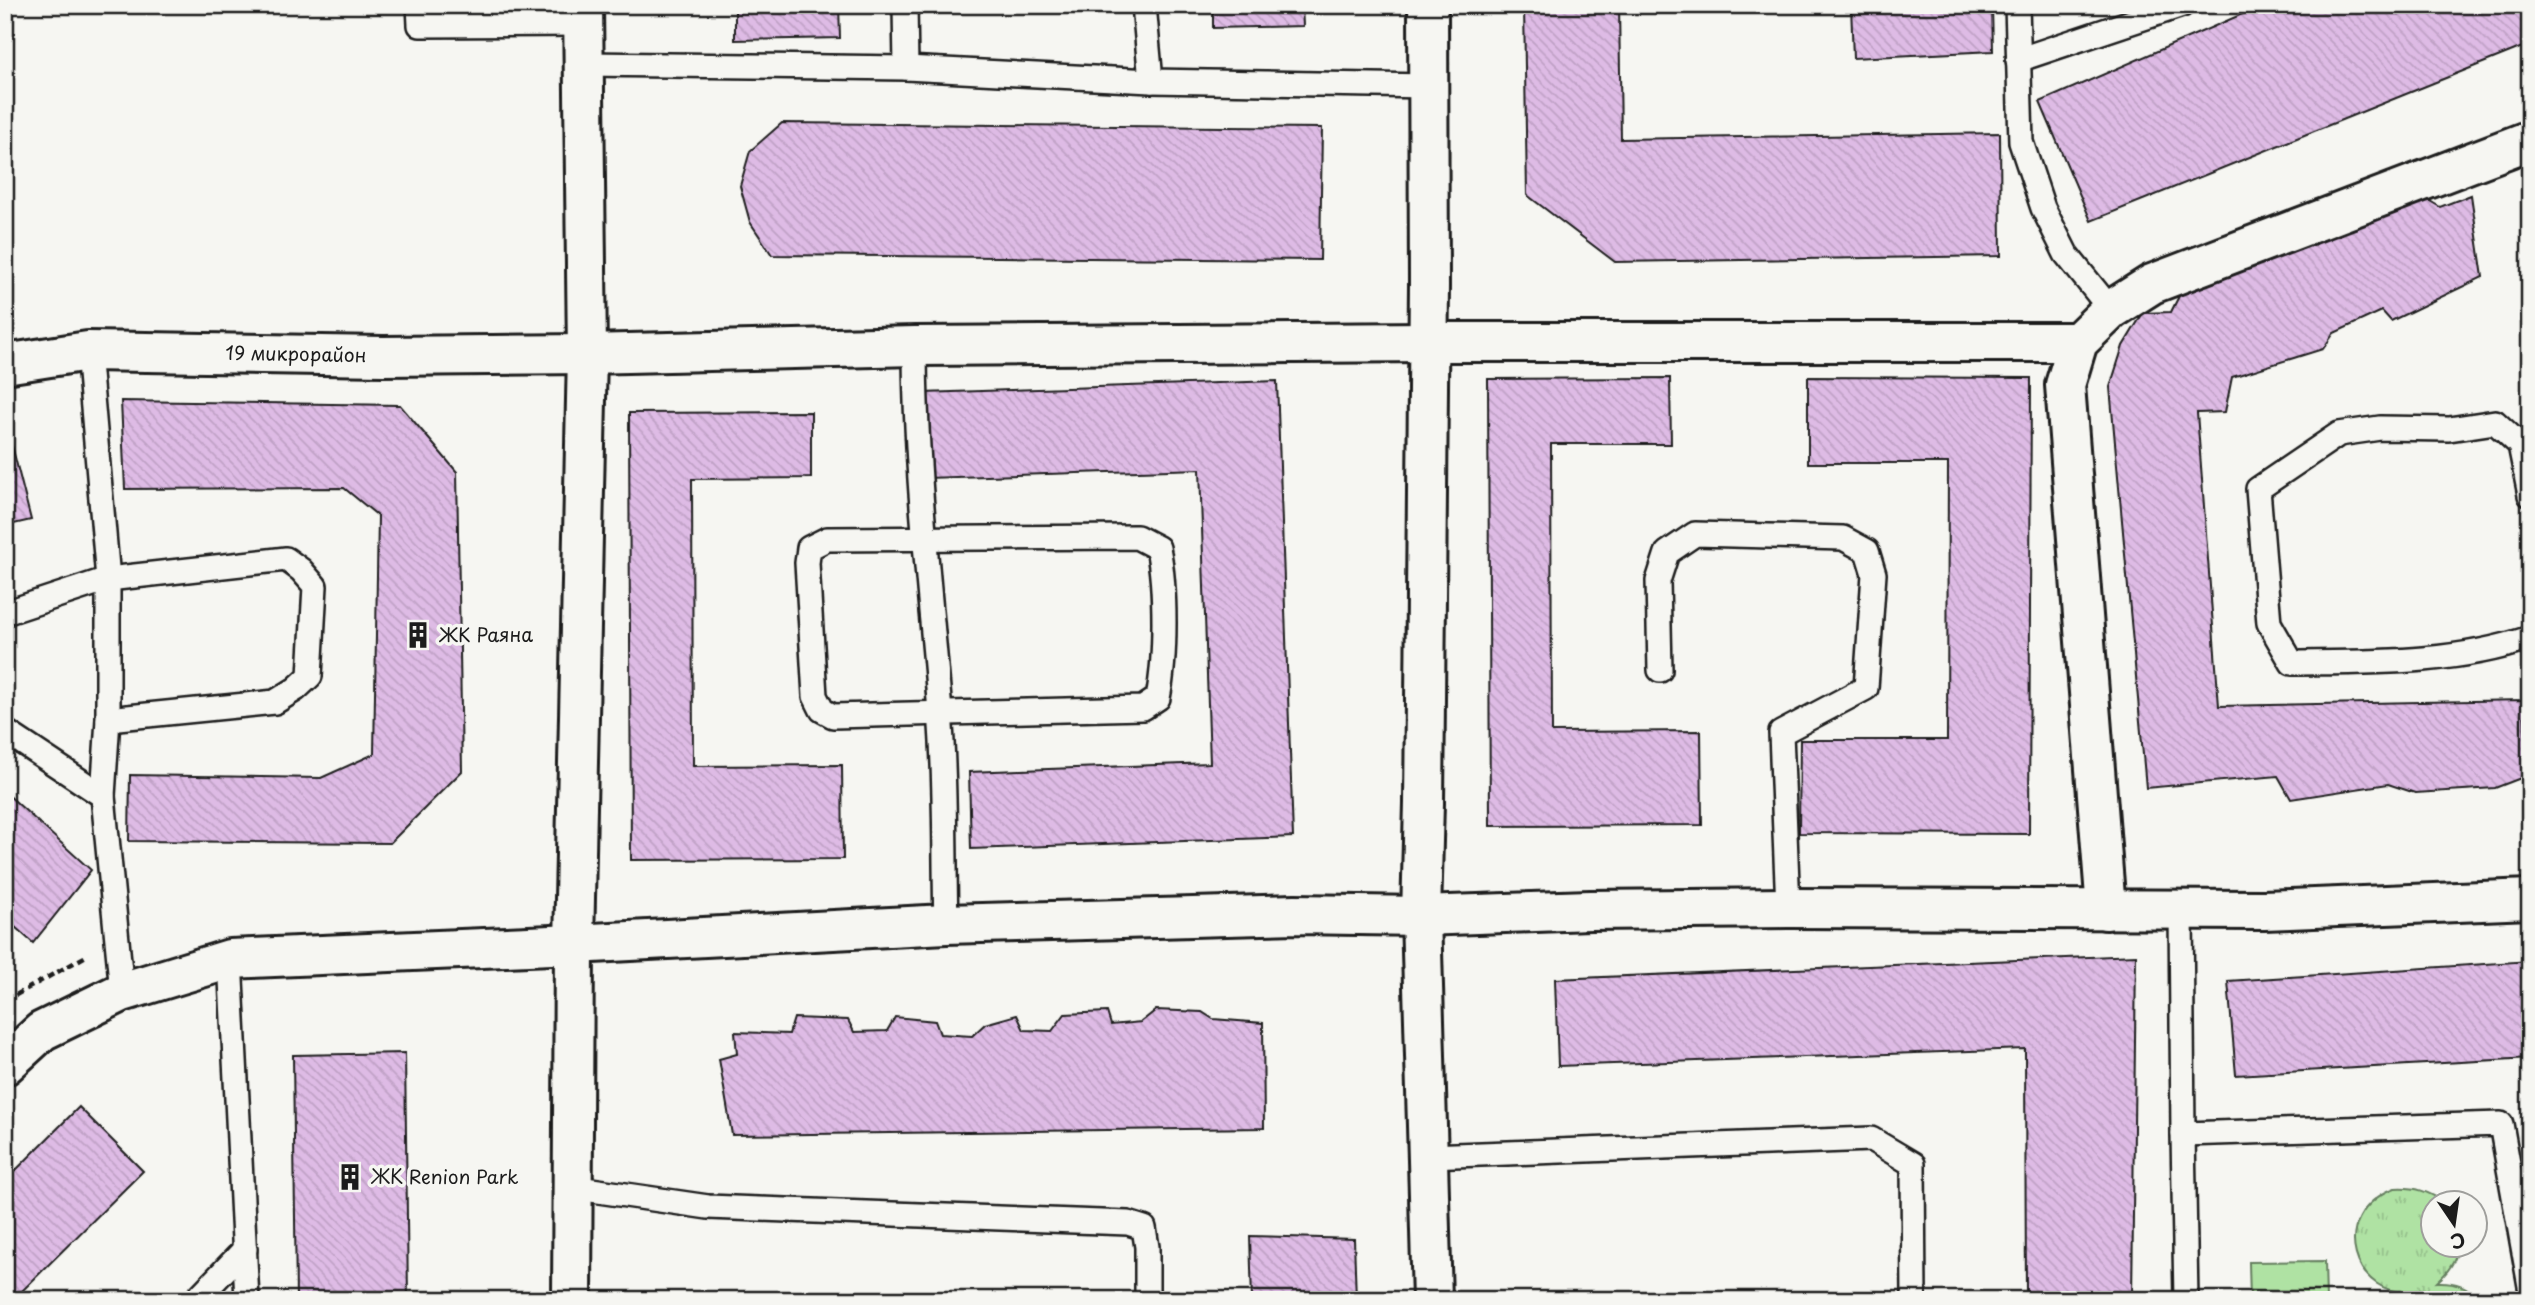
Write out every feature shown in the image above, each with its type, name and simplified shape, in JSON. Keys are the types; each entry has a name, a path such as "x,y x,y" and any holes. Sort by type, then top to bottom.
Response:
{"street":[{"path":"1428,5 1428,342 1421,916 1432,1300"},
{"path":"572,1300 574,944 587,354 583,15"},
{"path":"2106,909 2065,385 2078,342 2111,310 2152,284 2530,140"},
{"name":"19 микрорайон","path":"5,364 88,351 383,356 915,346 1428,342 2078,342"},
{"path":"5,1065 42,1031 122,992 230,959 946,924 1295,914 1421,916 1590,910 1788,908 2264,910 2530,899"}],"lane":[{"path":"419,5 420,26 493,15 583,15"},
{"path":"905,5 906,68"},
{"path":"1144,5 1151,81"},
{"path":"2017,5 2021,142 2043,208 2066,254 2111,310"},
{"path":"2018,60 2177,6"},
{"path":"584,64 906,68 1151,81 1428,86"},
{"path":"915,346 923,538 940,715 946,924"},
{"path":"88,351 108,579 108,719 103,796 122,992"},
{"path":"2530,495 2520,445 2495,422 2449,429 2380,428 2339,434 2258,489 2269,623 2292,663 2416,659 2463,654 2530,638"},
{"path":"1660,670 1658,581 1667,553 1695,534 1843,538 1867,551 1874,575 1866,688 1781,733 1788,908"},
{"path":"1137,537 1158,548 1163,571 1162,678 1158,698 1143,708 940,715 833,716 822,710 815,696 807,563 809,548 827,539 1137,537"},
{"path":"5,613 108,579 286,559 302,570 315,586 310,676 296,689 275,702 108,719"},
{"path":"5,731 103,796"},
{"path":"2181,909 2186,1300"},
{"path":"230,959 247,1300"},
{"path":"2183,1134 2501,1124 2530,1286"},
{"path":"1428,1156 1871,1139 1913,1164 1914,1300"},
{"path":"571,1187 708,1207 1128,1223 1144,1228 1147,1247 1147,1300"},
{"path":"196,1300 244,1249"}],"path":[{"path":"5,1001 117,939"}],"green space":[{"path":"2395,1188 2420,1191 2420,1260 2454,1260 2437,1282 2461,1285 2480,1300 2408,1300 2415,1291 2394,1291 2377,1283 2364,1271 2356,1254 2354,1236 2360,1217 2373,1201"},
{"path":"2325,1261 2326,1300 2250,1300 2249,1262"}],"building":[{"path":"735,5 839,5 840,38 735,40"},
{"path":"1213,5 1302,5 1303,26 1213,28"},
{"path":"1524,5 1619,5 1621,139 2000,133 2001,256 1615,262 1527,195"},
{"path":"1851,5 1992,5 1993,51 1853,58"},
{"path":"2263,5 2530,5 2530,44 2091,221 2040,102"},
{"path":"782,123 1322,128 1320,260 772,255 750,222 740,186 750,151"},
{"path":"2471,195 2483,277 2391,321 2382,311 2334,333 2323,349 2232,377 2225,412 2197,413 2219,706 2524,700 2526,776 2495,788 2415,793 2388,784 2291,799 2278,776 2146,788 2110,387 2123,346 2143,313 2171,312 2180,294 2423,197 2440,207"},
{"path":"1808,377 2031,378 2029,834 1799,833 1800,740 1947,740 1948,463 1808,463"},
{"path":"1670,378 1671,444 1551,444 1552,732 1701,731 1702,825 1490,826 1488,379"},
{"path":"1277,381 1293,837 971,849 969,772 1210,763 1200,469 926,478 923,393"},
{"name":"ЖК Раяна","path":"121,401 400,405 457,472 462,771 390,843 129,841 130,775 321,778 374,754 378,516 344,488 125,489"},
{"path":"811,412 811,478 692,479 693,766 842,765 843,859 631,860 629,413"},
{"path":"8,430 31,520 5,526 5,431"},
{"path":"5,792 91,870 33,943 5,918"},
{"path":"2136,955 2132,1300 2026,1300 2025,1049 1558,1066 1555,979"},
{"path":"2530,961 2530,1058 2236,1075 2228,981"},
{"path":"1156,1010 1202,1012 1213,1019 1263,1023 1264,1128 732,1135 719,1059 737,1054 735,1032 789,1034 794,1018 848,1020 854,1032 887,1031 895,1017 935,1021 940,1034 972,1036 985,1024 1017,1015 1024,1030 1052,1031 1065,1014 1107,1012 1111,1025 1141,1022"},
{"name":"ЖК Renion Park","path":"405,1053 408,1300 296,1300 293,1055"},
{"path":"79,1107 143,1171 13,1300 5,1300 5,1181"},
{"path":"1250,1236 1354,1239 1356,1300 1252,1300"}],"place":[{"name":"ЖК Раяна","path":"418,635"},
{"name":"ЖК Renion Park","path":"350,1177"}]}
